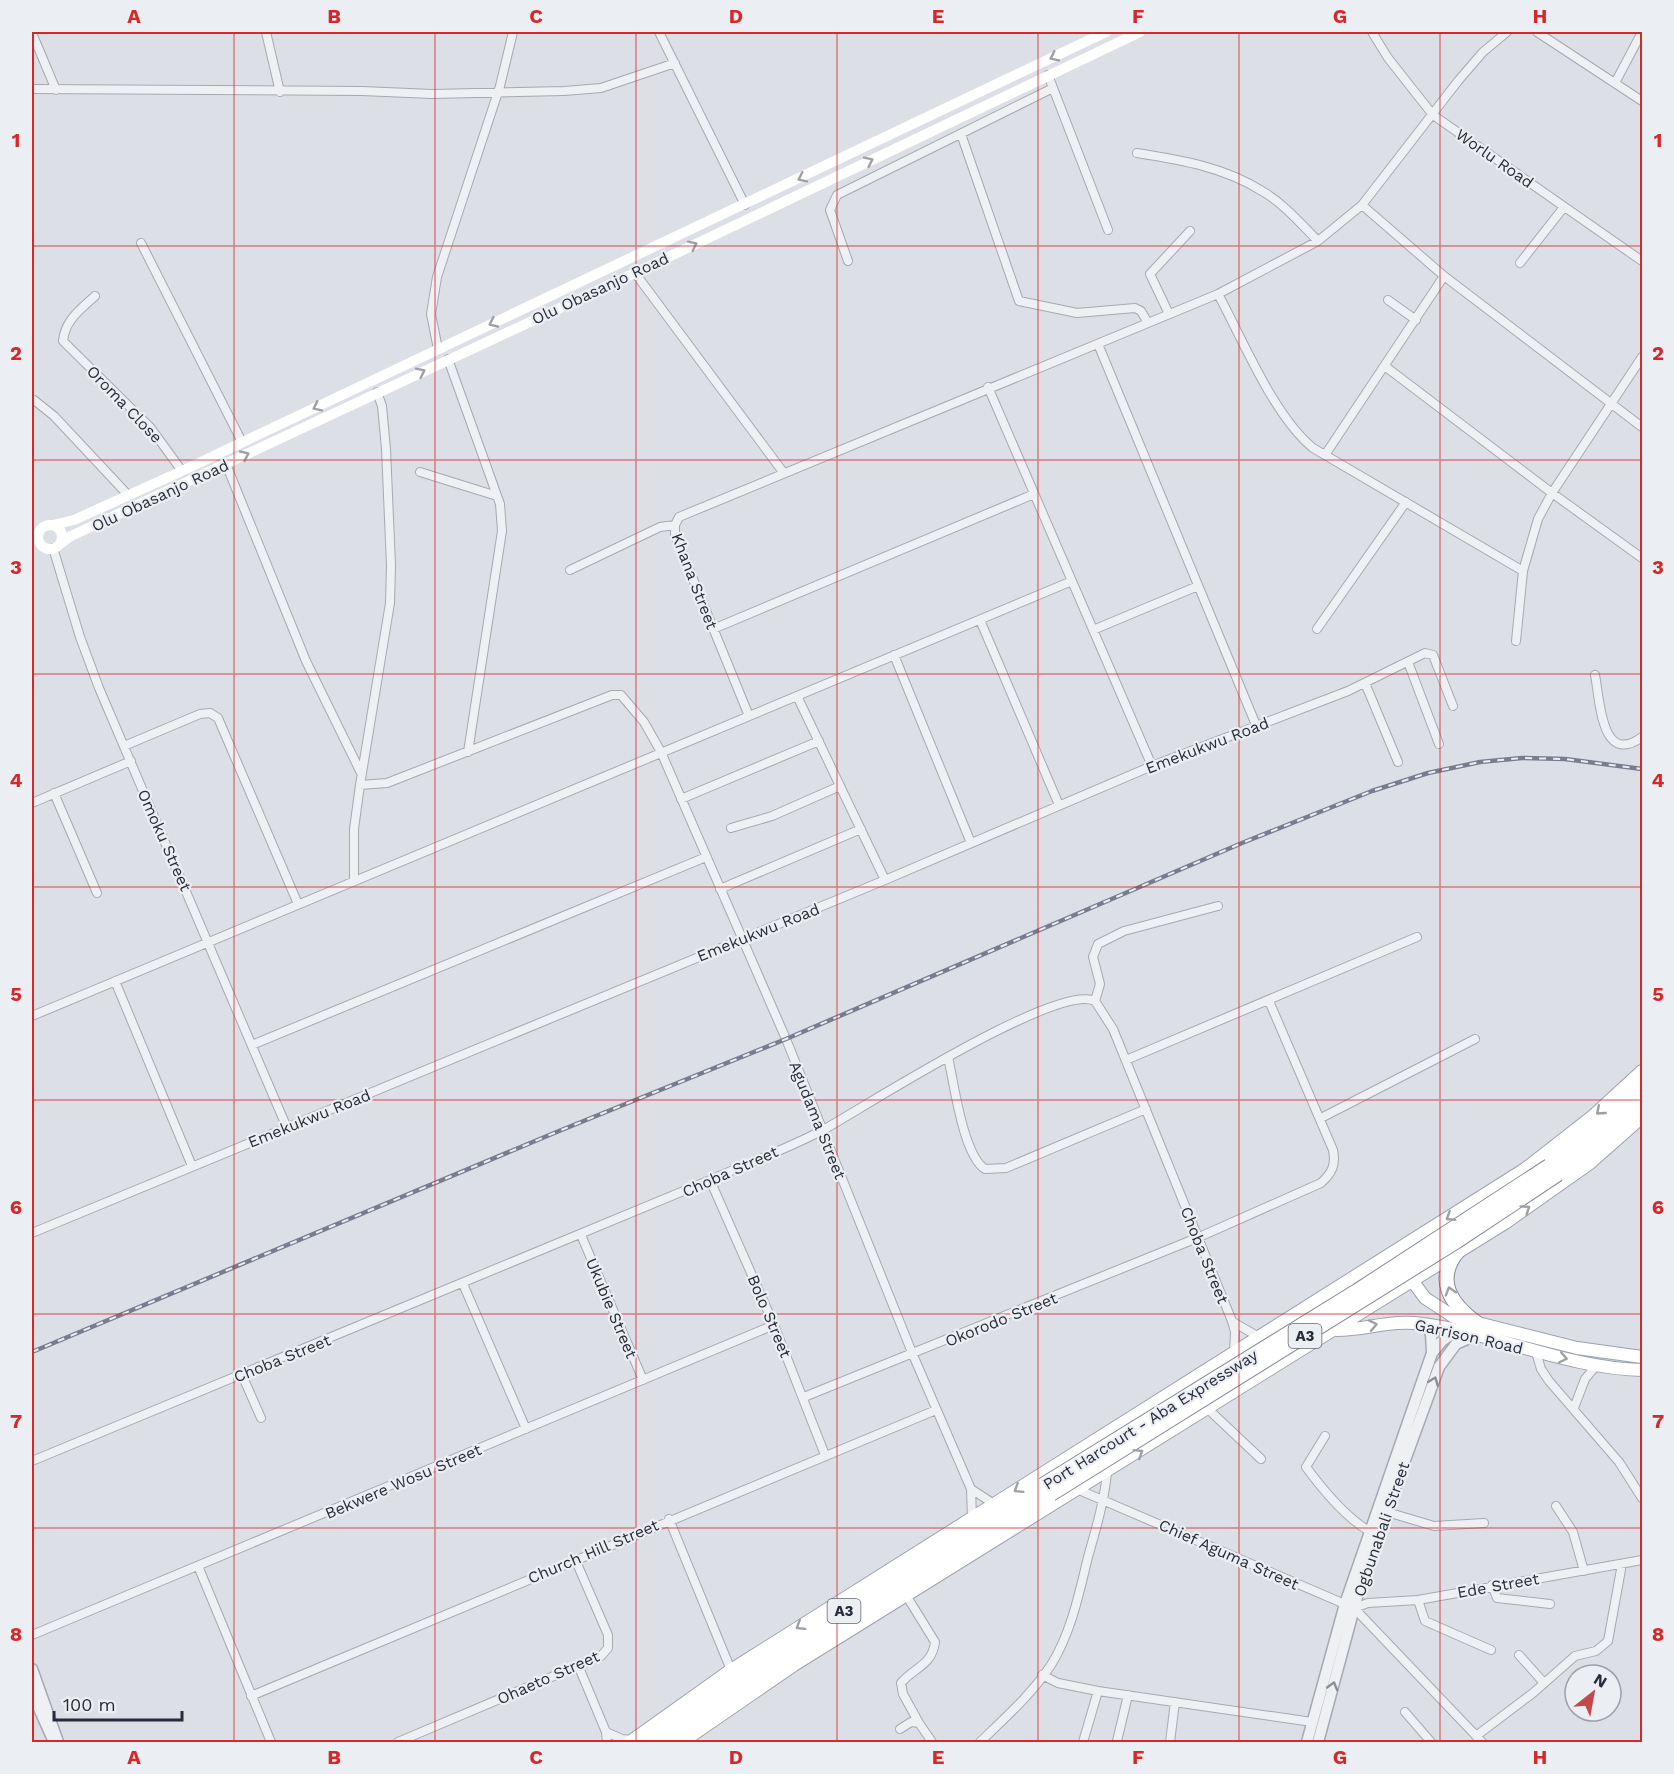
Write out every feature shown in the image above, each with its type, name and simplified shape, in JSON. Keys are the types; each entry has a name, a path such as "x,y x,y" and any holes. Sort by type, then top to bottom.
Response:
{"highway":[{"name":"Port Harcourt - Aba Expressway","path":"1553,1170 1642,1085"},
{"name":"Port Harcourt - Aba Expressway","path":"667,1743 784,1660 1047,1490 1357,1291 1553,1170 1587,1152 1642,1101"},
{"path":"1458,1251 1446,1270 1450,1294 1462,1313 1477,1330"},
{"name":"Port Harcourt - Aba Expressway","path":"650,1743 737,1678 1047,1490"}],"main road":[{"name":"Olu Obasanjo Road","path":"36,532 74,520 182,471 1106,32"},
{"name":"Olu Obasanjo Road","path":"32,551 53,547 71,536 634,273 1140,32"},
{"path":"36,532 38,540 53,547 61,533 53,525"},
{"path":"632,1741 731,1670 1534,1163 1593,1116 1642,1071"},
{"path":"682,1743 752,1692 1107,1473 1529,1207 1590,1163 1642,1117"},
{"name":"Garrison Road","path":"1393,1253 1425,1298 1442,1311 1477,1330 1536,1352 1596,1366 1642,1370"},
{"path":"1315,1301 1314,1310 1317,1320 1325,1328 1334,1330"},
{"name":"Garrison Road","path":"1334,1330 1387,1322 1426,1324 1642,1357"}],"street":[{"path":"266,32 280,92"},
{"path":"438,349 431,314 439,270 497,94 513,32"},
{"path":"659,32 745,205"},
{"name":"Worlu Road","path":"1372,32 1388,58 1433,115 1642,261"},
{"name":"Khana Street","path":"748,716 675,536 675,525 679,517 688,511 1218,294 1318,241 1362,205 1483,52 1507,32"},
{"path":"1537,32 1642,101"},
{"path":"1615,83 1642,32"},
{"path":"32,33 56,90"},
{"path":"32,89 497,94 601,88 675,63"},
{"path":"1048,75 1108,230"},
{"path":"848,261 830,210 837,195 1053,88"},
{"path":"961,134 1020,301 1077,313 1135,308 1141,311 1148,323"},
{"path":"1137,153 1198,163 1241,179 1264,192 1318,241"},
{"path":"1362,205 1444,276 1642,428"},
{"path":"1520,263 1564,207"},
{"path":"1169,314 1150,274 1190,231"},
{"path":"141,243 242,442"},
{"path":"634,273 783,472"},
{"path":"1325,455 1386,367 1444,276"},
{"path":"1218,294 1289,424 1299,436 1325,455 1523,571"},
{"name":"Oroma Close","path":"95,296 72,316 63,341 150,427 182,471"},
{"path":"1388,300 1416,320"},
{"path":"1098,344 1256,725"},
{"path":"1516,641 1523,571 1538,519 1642,357"},
{"path":"360,785 387,783 468,752 502,531 497,496 448,359"},
{"path":"1386,367 1552,494 1642,558"},
{"path":"988,387 1152,766"},
{"path":"354,881 354,829 390,593 386,449 382,406 377,393"},
{"path":"34,400 54,416 128,495"},
{"path":"226,464 306,661 362,775"},
{"path":"420,472 497,496"},
{"path":"713,628 1034,494"},
{"path":"1317,629 1406,502"},
{"path":"570,570 660,527 675,525"},
{"name":"Omoku Street","path":"53,547 80,637 130,761 287,1128"},
{"path":"32,1016 1072,581"},
{"path":"1093,630 1198,586"},
{"path":"980,620 1059,806"},
{"name":"Emekukwu Road","path":"32,1233 885,880 1152,766 1365,683 1428,652 1433,655 1454,705"},
{"path":"894,655 971,843"},
{"path":"1408,662 1439,744"},
{"path":"1595,675 1605,731 1620,745 1627,746 1642,737"},
{"path":"1365,683 1398,762"},
{"name":"Agudama Street","path":"468,752 616,694 621,695 632,705 661,752 786,1039 913,1355 971,1488"},
{"path":"797,696 885,880"},
{"path":"124,746 200,714 210,713 218,718 298,904"},
{"path":"681,799 819,741"},
{"path":"32,803 130,761"},
{"path":"731,828 772,816 840,786"},
{"path":"54,793 97,893"},
{"path":"720,889 861,829"},
{"path":"252,1045 706,857"},
{"path":"1095,1001 1100,984 1092,957 1098,944 1124,931 1218,906"},
{"path":"1126,1060 1417,937"},
{"path":"115,981 192,1166"},
{"name":"Choba Street","path":"32,1461 710,1180 822,1130 948,1057 1050,1006 1080,998 1095,1001 1113,1029 1232,1322 1235,1332 1234,1353"},
{"name":"Okorodo Street","path":"804,1397 913,1355 1197,1238 1321,1183 1330,1175 1335,1162 1321,1118 1269,1001"},
{"path":"1321,1118 1475,1039"},
{"path":"948,1057 968,1142 976,1161 985,1169 1006,1168 1146,1110"},
{"name":"Bolo Street","path":"710,1180 774,1325 825,1455"},
{"name":"Ukubie Street","path":"581,1235 643,1380"},
{"path":"463,1284 526,1429"},
{"path":"1232,1322 1259,1337"},
{"path":"1426,1324 1431,1334 1432,1353"},
{"name":"Bekwere Wosu Street","path":"32,1635 774,1325"},
{"name":"Ogbunabali Street","path":"1318,1743 1349,1606 1369,1531 1432,1353 1455,1330"},
{"name":"Ogbunabali Street","path":"1307,1743 1349,1606 1387,1512 1439,1367 1456,1344 1477,1330"},
{"path":"1536,1352 1541,1369 1619,1462 1642,1498"},
{"path":"1574,1408 1585,1379 1596,1366"},
{"path":"242,1375 261,1418"},
{"path":"1208,1409 1261,1459"},
{"name":"Church Hill Street","path":"251,1696 669,1519 936,1410"},
{"path":"1325,1436 1306,1467 1342,1509 1369,1531"},
{"path":"980,1743 1051,1665 1075,1610 1104,1500 1107,1473"},
{"path":"971,1488 993,1504"},
{"path":"971,1488 972,1518"},
{"name":"Chief Aguma Street","path":"1079,1490 1349,1606"},
{"path":"1556,1506 1573,1532 1584,1571"},
{"path":"1387,1512 1434,1526 1484,1523"},
{"path":"669,1519 731,1670"},
{"name":"Ohaeto Street","path":"398,1743 601,1656 608,1647 608,1635 575,1559"},
{"name":"Ede Street","path":"1349,1606 1418,1600 1642,1560"},
{"path":"1349,1606 1479,1739 1575,1656 1596,1651 1608,1641 1622,1564"},
{"path":"198,1566 271,1743"},
{"path":"1492,1585 1497,1598 1550,1604"},
{"path":"906,1595 934,1642 931,1657 924,1666 901,1683 903,1694 932,1743"},
{"path":"1418,1600 1425,1621 1491,1650"},
{"path":"1519,1655 1544,1683"},
{"path":"578,1665 606,1732 607,1743"},
{"path":"32,1669 56,1743"},
{"path":"1042,1675 1058,1683 1098,1691 1312,1722"},
{"path":"1083,1743 1098,1691"},
{"path":"32,1693 56,1743"},
{"path":"1117,1741 1128,1695"},
{"path":"1170,1743 1175,1702"},
{"path":"1405,1712 1431,1743"},
{"path":"900,1729 911,1722 919,1723"},
{"path":"606,1732 632,1741"}],"railway":[{"path":"32,1352 559,1131 786,1039 1242,843 1372,791 1428,773 1480,762 1522,758 1565,759 1642,769"}]}
